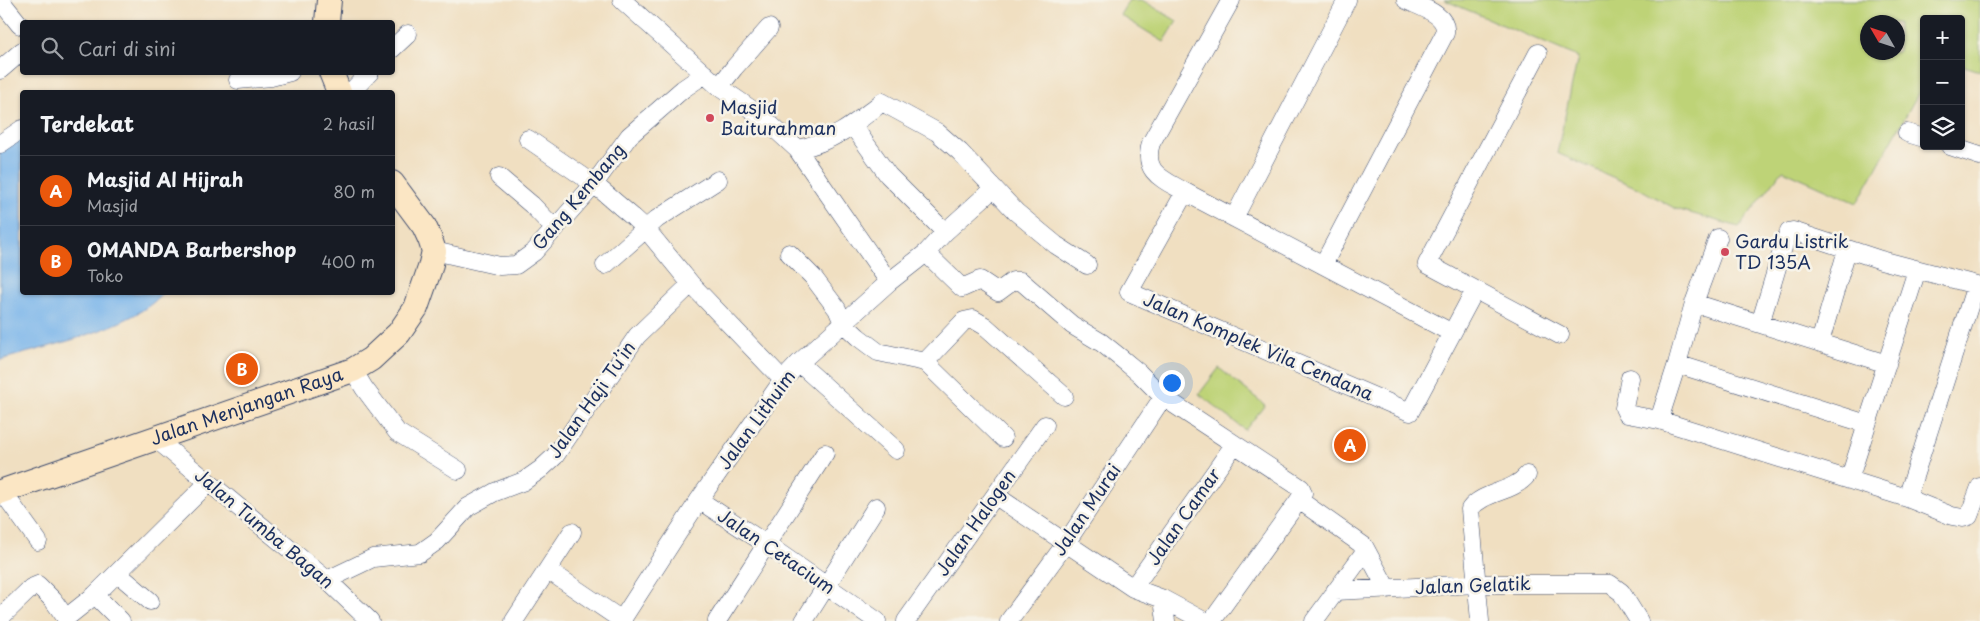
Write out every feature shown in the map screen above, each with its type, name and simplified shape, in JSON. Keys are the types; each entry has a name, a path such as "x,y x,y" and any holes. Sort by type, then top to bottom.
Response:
{"main road":[{"path":"327,20 329,0"},
{"path":"333,75 339,90"},
{"path":"395,187 424,226 434,251"},
{"name":"Jalan Menjangan Raya","path":"1,491 353,370 371,360 399,333 416,308 434,251"}],"street":[{"path":"0,0 20,25"},
{"path":"622,0 719,87 761,116 798,149 889,282"},
{"path":"1232,0 1149,148 1148,162 1156,174 1185,192 1452,333"},
{"path":"1234,218 1348,0"},
{"path":"1323,265 1445,33 1446,27 1443,20 1406,0"},
{"path":"719,87 769,28"},
{"path":"395,47 408,34"},
{"path":"0,70 20,53"},
{"path":"1538,53 1427,264 1560,335"},
{"name":"Gang Kembang","path":"434,251 500,266 516,265 534,252 555,229 594,184 630,136 683,89 705,74"},
{"path":"238,80 271,78 280,75"},
{"path":"353,90 367,75"},
{"path":"798,149 823,142 852,126 882,102 937,132 960,152 1016,212 1056,245 1087,265"},
{"path":"852,126 888,175 945,232"},
{"path":"0,144 20,130"},
{"path":"528,139 594,184 646,229 692,284 784,380"},
{"path":"1962,150 1980,156"},
{"path":"499,177 532,205 555,229"},
{"path":"605,265 657,219 718,180"},
{"name":"Jalan Lithuim","path":"622,621 699,500 784,380 799,362 889,282 926,252 945,232 994,188"},
{"name":"Jalan Komplek Vila Cendana","path":"1185,192 1129,292 1410,412 1475,290"},
{"path":"1760,324 1785,241 1790,232 1797,231 1847,250 1978,286 1908,498"},
{"path":"1659,420 1694,302 1718,238"},
{"path":"1820,342 1847,250"},
{"path":"926,252 962,288 980,280 998,292 1013,281 1021,281 1072,325 1102,343 1128,364 1163,397 1300,487 1301,496 1212,621"},
{"path":"789,253 813,277 837,310 843,323 858,337 878,352 925,362 1003,438"},
{"path":"1849,480 1917,270"},
{"name":"Jalan Haji Tu’in","path":"327,580 373,558 420,553 437,541 468,507 495,492 524,481 542,469 555,456 637,336 692,284"},
{"path":"1694,302 1887,364"},
{"path":"925,362 964,321 973,319 985,326 1064,396"},
{"path":"799,362 896,450"},
{"path":"1677,364 1867,424"},
{"path":"353,370 397,432 458,470"},
{"path":"1630,378 1624,402 1625,412 1631,416 1659,420 1908,498 1962,518 1967,518 1971,512 1980,487"},
{"name":"Jalan Murai","path":"1009,621 1066,543 1163,397"},
{"name":"Jalan Halogen","path":"906,621 1045,425"},
{"name":"Jalan Tumba Bagan","path":"156,439 327,580 370,621"},
{"name":"Jalan Camar","path":"1133,588 1234,445"},
{"path":"717,621 825,453"},
{"path":"1480,621 1470,509 1476,502 1518,483 1527,475"},
{"path":"0,618 31,588 38,585 53,600 66,618 95,595 208,483"},
{"path":"1,491 38,541"},
{"path":"996,496 1133,588 1163,599 1204,621"},
{"path":"1301,496 1355,538 1366,550 1387,589"},
{"name":"Jalan Cetacium","path":"699,500 877,621"},
{"path":"804,621 876,507"},
{"path":"514,621 572,532"},
{"path":"1314,621 1366,550"},
{"path":"548,570 622,621"},
{"path":"116,573 150,601"},
{"name":"Jalan Gelatik","path":"1335,591 1477,584 1610,584 1621,592 1638,621"},
{"path":"95,595 121,621"},
{"path":"1163,599 1166,619"}],"green space":[{"path":"1129,0 1142,0 1177,21 1164,42 1120,15"},
{"path":"1444,0 1980,0 1980,71 1965,66 1965,15 1920,15 1920,90 1857,203 1783,170 1739,227 1676,209 1640,189 1557,153 1578,57"},
{"path":"1219,368 1265,405 1245,430 1199,394"}],"water":[{"path":"20,135 20,295 161,295 150,305 111,326 88,335 0,360 0,150"}],"place":[{"name":"Masjid Baiturahman","path":"710,118"},
{"name":"Gardu Listrik TD 135A","path":"1725,252"},
{"name":"OMANDA Barbershop","path":"242,369"},
{"name":"Masjid Al Hijrah","path":"1350,445"}]}
